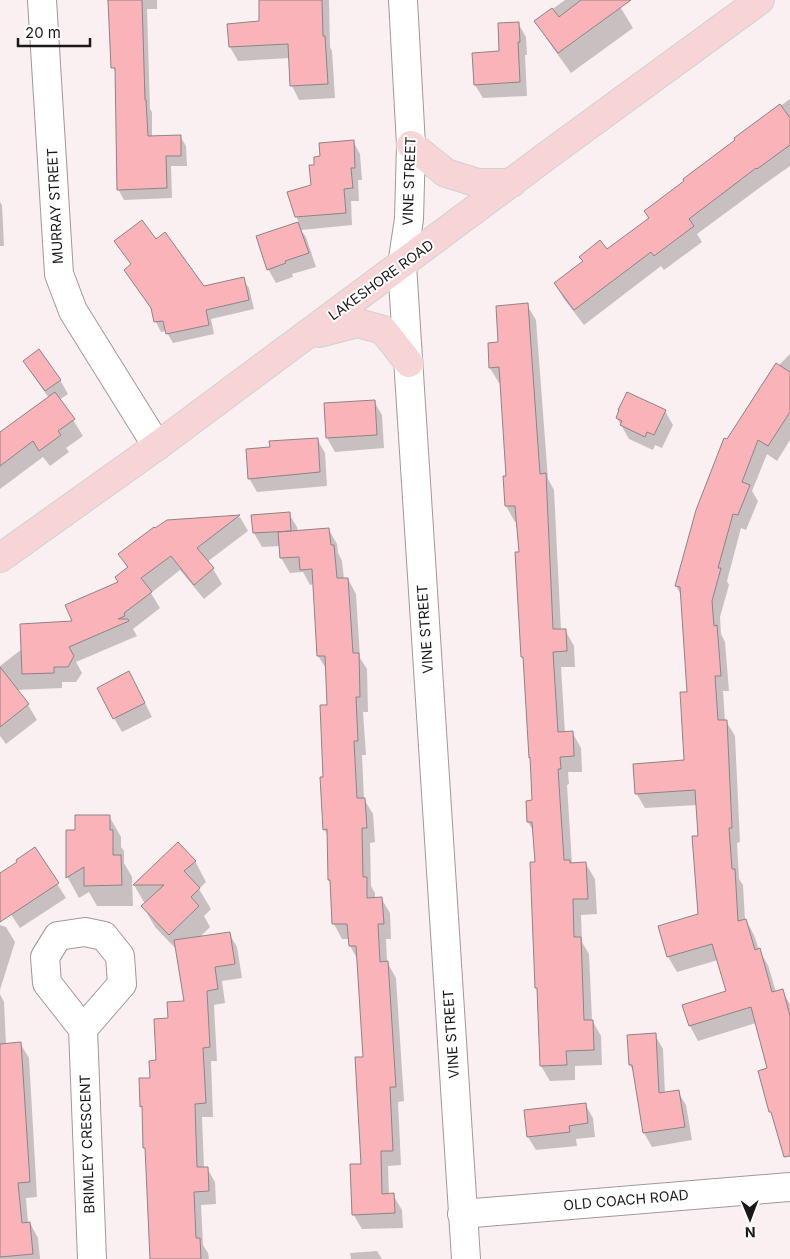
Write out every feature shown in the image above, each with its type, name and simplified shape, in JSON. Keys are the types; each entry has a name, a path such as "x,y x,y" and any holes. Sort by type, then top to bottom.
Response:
{"main road":[{"name":"LAKESHORE ROAD","path":"0,558 156,446 760,0"},
{"path":"411,145 446,173 478,183 512,183"},
{"path":"303,337 358,322 383,330 409,363"}],"street":[{"name":"MURRAY STREET","path":"42,0 59,274 73,311 156,446"},
{"name":"VINE STREET","path":"404,0 411,145 410,219 402,265 466,1259"},
{"name":"BRIMLEY CRESCENT","path":"83,1029 92,1259"},
{"name":"OLD COACH ROAD","path":"462,1214 790,1187"}],"building":[{"path":"108,0 142,0 148,136 181,135 181,156 166,156 167,188 117,190 115,68 111,68"},
{"path":"259,0 322,0 323,36 325,36 328,84 290,86 288,44 229,47 227,24 259,21"},
{"path":"581,0 631,0 558,53 534,21 552,8 559,17"},
{"path":"519,22 520,82 474,85 472,53 499,51 498,23"},
{"path":"780,104 790,118 790,145 756,168 689,219 694,226 654,256 651,252 574,310 554,283 583,261 579,257 600,240 607,249 649,218 644,211 735,140 734,138"},
{"path":"354,140 355,168 351,168 353,188 344,189 346,213 295,217 287,192 311,185 309,165 314,165 314,157 320,156 319,143"},
{"path":"142,220 156,239 165,232 204,286 244,277 249,300 206,310 209,325 166,334 163,321 154,322 151,308 124,270 131,264 114,241"},
{"path":"298,222 309,253 285,261 286,263 267,270 256,236"},
{"path":"528,303 540,474 546,473 553,629 566,629 567,651 553,652 558,732 573,731 574,756 560,757 561,769 558,769 564,860 570,860 570,863 586,862 588,899 573,899 574,937 581,937 584,1020 593,1020 594,1050 566,1051 567,1065 540,1066 530,862 535,862 532,822 527,822 526,801 532,800 530,757 523,657 521,657 515,552 519,552 515,506 505,506 503,476 506,476 499,367 489,368 488,343 498,342 496,306"},
{"path":"39,349 61,380 45,391 23,361"},
{"path":"776,363 790,372 790,412 768,446 758,440 742,482 750,485 738,515 733,514 718,568 721,568 712,601 714,626 717,625 721,676 715,676 718,720 727,720 732,828 729,828 732,869 735,869 738,921 746,919 755,950 760,948 772,992 783,989 790,1016 790,1156 784,1157 758,1071 767,1068 751,1007 689,1026 682,1005 726,991 712,944 667,957 658,926 698,914 692,836 698,836 695,790 635,794 633,764 684,760 680,692 687,692 680,587 675,586 696,510 724,438 727,439"},
{"path":"55,392 75,419 58,431 61,435 39,451 33,441 0,466 0,432"},
{"path":"627,392 666,410 654,435 647,432 645,437 620,425 622,421 616,418"},
{"path":"375,400 377,435 326,438 324,403"},
{"path":"318,438 320,472 248,479 246,449 270,447 269,441"},
{"path":"290,512 291,531 253,533 251,515"},
{"path":"240,515 197,548 214,568 194,585 171,556 141,578 152,592 124,613 125,616 118,619 128,619 129,621 69,647 74,656 68,667 54,667 54,673 22,674 20,624 72,621 65,605 118,582 115,577 128,567 118,554 154,527 167,520"},
{"path":"329,528 331,545 334,545 337,578 348,578 353,653 359,653 360,697 356,697 358,741 354,741 357,798 365,798 367,828 362,828 363,877 367,877 367,898 382,897 384,924 378,924 380,962 388,961 396,1087 390,1087 393,1151 381,1151 382,1194 394,1193 395,1213 352,1215 350,1164 361,1164 355,1057 363,1057 356,946 349,946 347,924 332,924 330,880 328,880 327,829 323,830 320,777 323,777 320,705 327,705 325,656 317,656 312,569 300,570 299,557 280,558 278,532"},
{"path":"0,667 29,704 0,727"},
{"path":"129,671 145,703 113,719 97,688"},
{"path":"75,815 110,815 110,830 113,830 113,855 121,855 122,885 84,886 84,867 66,878 66,830 75,830"},
{"path":"178,842 196,861 184,871 200,888 191,897 199,906 169,935 141,906 164,885 133,885"},
{"path":"35,847 59,883 0,922 0,873"},
{"path":"230,932 235,964 215,967 218,989 207,991 210,1047 203,1048 206,1103 195,1104 197,1167 208,1167 209,1191 194,1192 196,1238 200,1238 201,1259 150,1259 145,1148 143,1148 139,1078 150,1078 149,1061 156,1060 154,1019 168,1018 167,1002 184,1001 174,940"},
{"path":"656,1033 659,1093 679,1090 685,1127 643,1133 632,1065 629,1065 627,1035"},
{"path":"21,1042 30,1182 18,1183 22,1223 30,1222 33,1254 0,1257 0,1044"},
{"path":"586,1103 588,1123 569,1126 570,1132 527,1137 524,1110"}]}
